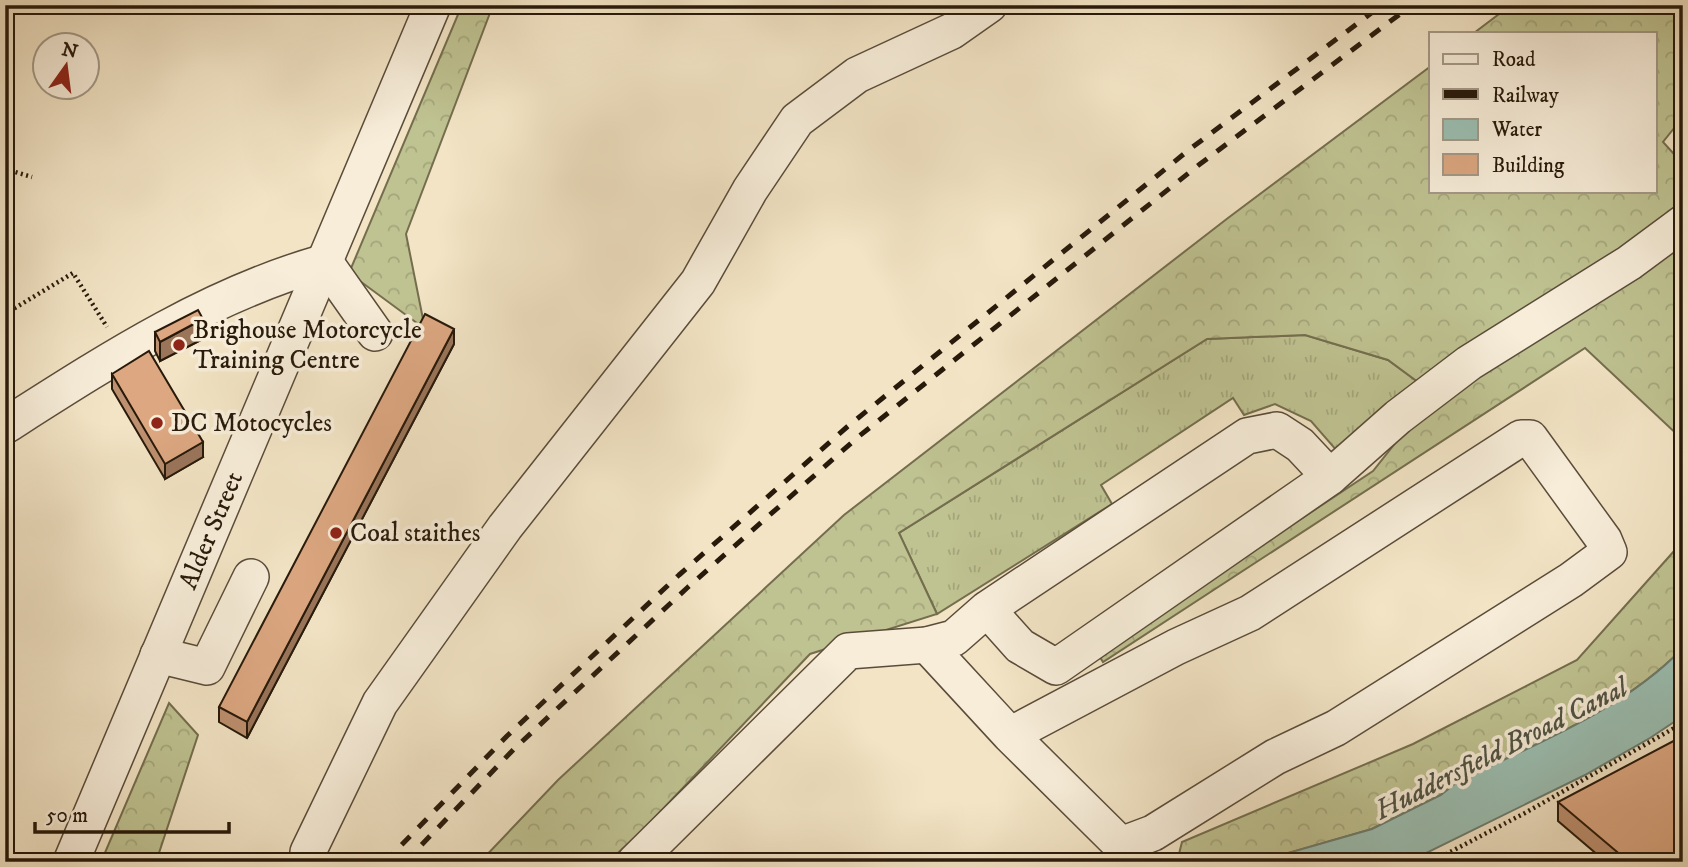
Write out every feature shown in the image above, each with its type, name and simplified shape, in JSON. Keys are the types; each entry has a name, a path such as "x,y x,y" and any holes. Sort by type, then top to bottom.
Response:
{"street":[{"name":"Alder Street","path":"71,862 159,655 252,401 325,262 433,5"},
{"path":"308,852 380,703 505,527 698,282 750,190 797,120 857,75 952,31 989,5"},
{"path":"987,609 1020,646 1056,667 1330,477 1398,417 1469,363 1629,263 1683,223"},
{"path":"5,426 124,352 217,302 281,275 325,262 375,333"},
{"path":"635,862 848,651 927,645 954,638 987,609 1247,436 1277,430 1300,445 1330,477"},
{"path":"927,645 1010,735 1121,845 1153,833 1275,757 1336,728 1571,580 1609,552 1604,540 1530,438 1521,438 1250,614 1176,647 1010,735"},
{"path":"159,655 207,667 251,577"}],"path":[{"path":"5,169 32,177"},
{"path":"5,314 73,273 124,352"},
{"path":"1431,862 1525,813 1683,723"}],"green space":[{"path":"462,5 493,5 406,234 425,329 349,273"},
{"path":"1511,5 1683,5 1683,117 1663,142 1683,164 1683,211 1422,385 1388,360 1305,335 1207,339 899,533 937,614 810,654 642,831 608,862 480,862 558,780 844,515 1228,218 1429,67 1429,192 1656,192 1656,32 1475,32"},
{"path":"1683,245 1683,440 1585,348 1103,662 1098,654 1373,471 1405,431 1453,386"},
{"path":"1305,335 1388,360 1422,385 1337,451 1311,421 1275,404 1244,415 1233,398 1101,485 1112,504 937,614 899,533 1207,339"},
{"path":"1683,541 1683,648 1633,690 1605,708 1547,740 1457,782 1441,795 1372,829 1257,862 1177,862 1182,842 1413,744 1577,660"},
{"path":"169,703 198,735 156,862 101,862"}],"water":[{"path":"1683,648 1683,716 1585,775 1408,862 1257,862 1372,829 1441,795 1457,782 1547,740 1605,708 1659,670"}],"building":[{"path":"198,310 203,319 160,342 155,332"},
{"name":"Coal staithes","path":"425,314 454,329 247,722 219,707"},
{"name":"DC Motocycles","path":"149,351 203,442 165,464 112,374"},
{"path":"1683,736 1683,862 1666,862 1656,854 1650,862 1629,862 1558,802"},
{"path":"1518,854 1521,862 1503,862"}],"railway":[{"path":"385,862 507,736 679,575 847,427 1190,149 1382,5"},
{"path":"405,862 515,748 687,588 858,437 1200,164 1412,5"}],"place":[{"name":"Brighouse Motorcycle Training Centre","path":"179,345"},
{"name":"DC Motocycles","path":"157,423"},
{"name":"Coal staithes","path":"336,533"}],"water label":[{"name":"Huddersfield Broad Canal","path":"1501,749"}]}
